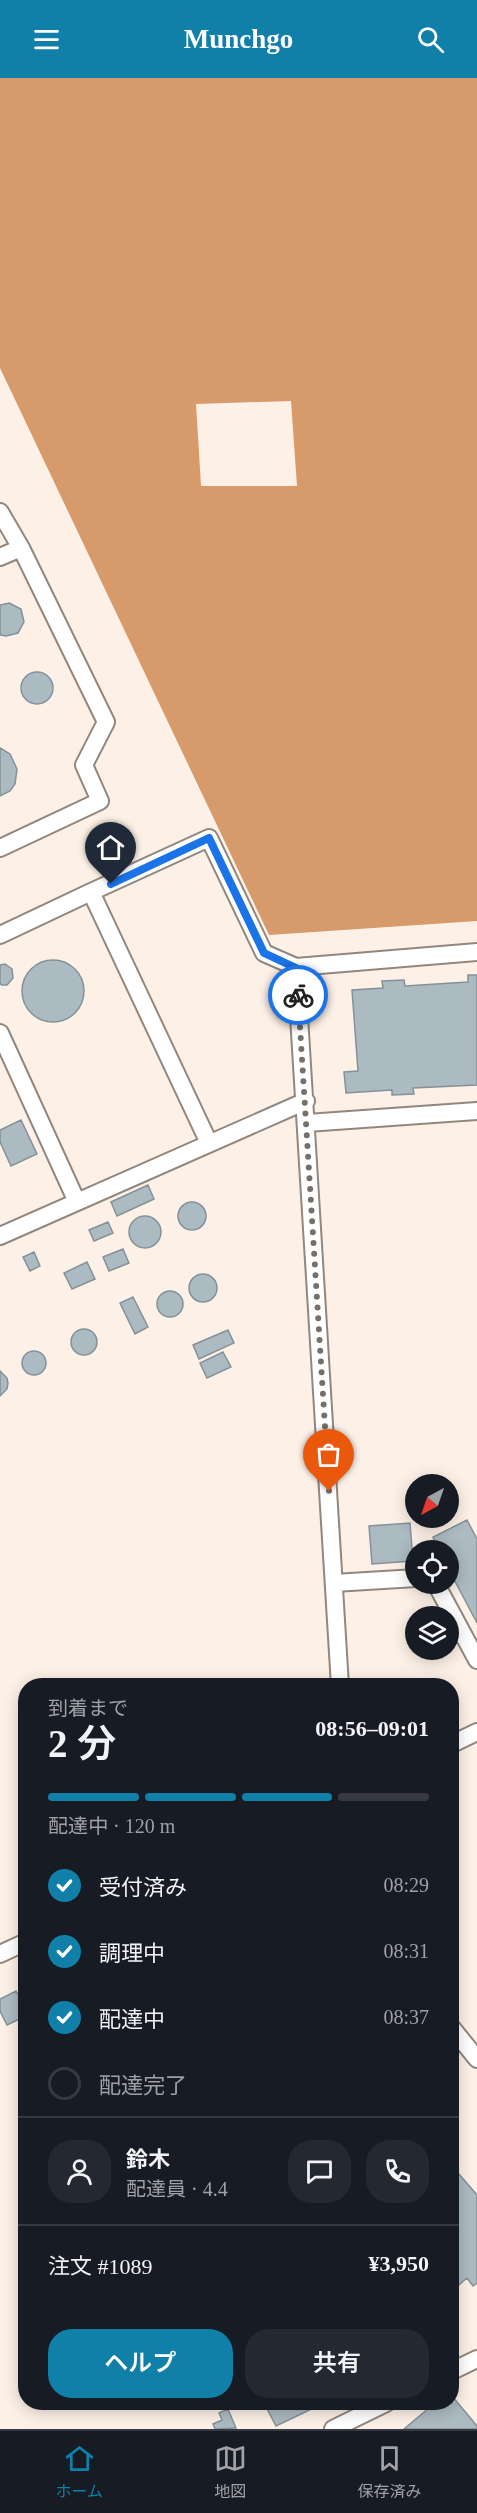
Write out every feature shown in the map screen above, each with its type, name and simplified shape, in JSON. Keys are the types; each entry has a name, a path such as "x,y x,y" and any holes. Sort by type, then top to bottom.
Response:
{"street":[{"path":"0,512 21,548 106,722 84,765 100,801 0,848"},
{"path":"0,557 21,548"},
{"path":"0,935 209,838 264,953 296,968 477,952"},
{"path":"91,892 209,1143"},
{"path":"296,968 306,1101 340,1678"},
{"path":"0,1034 77,1202"},
{"path":"0,1236 306,1101"},
{"path":"307,1123 477,1111"},
{"path":"334,1583 405,1579"},
{"path":"441,1594 477,1660"},
{"path":"459,1741 477,1732"},
{"path":"0,1954 18,1946"},
{"path":"459,2037 477,2059"},
{"path":"459,2368 477,2359"},
{"path":"333,2429 372,2410"}],"shaded area":[{"path":"0,78 477,78 477,921 269,935 0,368","holes":["291,401 297,486 201,486 196,404"]}],"building":[{"path":"9,603 21,609 24,622 18,633 0,635 0,605"},
{"path":"37,672 48,677 53,688 48,699 37,704 26,699 21,688 26,677"},
{"path":"0,748 10,754 17,769 15,784 10,791 0,796"},
{"path":"47,960 59,960 75,969 82,979 84,991 82,1003 75,1013 59,1022 47,1022 36,1017 27,1008 22,997 22,985 27,974 36,965"},
{"path":"5,964 12,969 13,978 7,985 2,985 0,984 0,965"},
{"path":"468,975 477,975 477,1085 413,1088 414,1094 392,1095 392,1090 346,1093 344,1072 358,1071 352,990 383,988 382,981 404,980 405,986 468,982"},
{"path":"21,1120 37,1154 11,1166 0,1142 0,1130"},
{"path":"148,1185 154,1199 117,1216 111,1202"},
{"path":"192,1202 202,1206 206,1216 202,1226 192,1230 182,1226 178,1216 182,1206"},
{"path":"145,1216 156,1221 161,1232 156,1243 145,1248 134,1243 129,1232 134,1221"},
{"path":"108,1222 113,1233 94,1241 89,1230"},
{"path":"123,1249 129,1263 109,1271 103,1257"},
{"path":"34,1252 40,1266 30,1271 23,1257"},
{"path":"87,1262 95,1279 72,1289 64,1273"},
{"path":"203,1274 213,1278 217,1288 213,1298 203,1302 193,1298 189,1288 193,1278"},
{"path":"170,1291 179,1295 183,1304 179,1313 170,1317 161,1313 157,1304 161,1295"},
{"path":"133,1297 148,1327 135,1334 120,1303"},
{"path":"84,1329 93,1333 97,1342 93,1351 84,1355 75,1351 71,1342 75,1333"},
{"path":"228,1330 234,1343 199,1359 193,1345"},
{"path":"34,1351 39,1352 45,1358 45,1368 39,1374 34,1375 29,1374 23,1368 22,1363 23,1358 29,1352"},
{"path":"223,1352 231,1367 207,1378 200,1363"},
{"path":"0,1371 7,1378 8,1383 7,1389 0,1396"},
{"path":"467,1520 477,1539 477,1623 459,1589 459,1540 434,1540 433,1537 451,1528 459,1528 459,1524"},
{"path":"405,1523 405,1528 410,1528 411,1540 405,1540 405,1562 372,1564 369,1526"},
{"path":"16,1991 18,2020 7,2025 0,2011 0,1999"},
{"path":"459,2174 477,2195 477,2283 473,2286 467,2278 459,2285"},
{"path":"459,2404 477,2426 477,2429 404,2429 427,2410 459,2410"},
{"path":"228,2410 236,2428 215,2429 213,2424 222,2420 219,2413"},
{"path":"268,2410 309,2410 276,2426"}],"way so far":[{"path":"298,995 329,1491"}],"route":[{"path":"111,884 209,838 264,953 296,968 298,995"}]}
